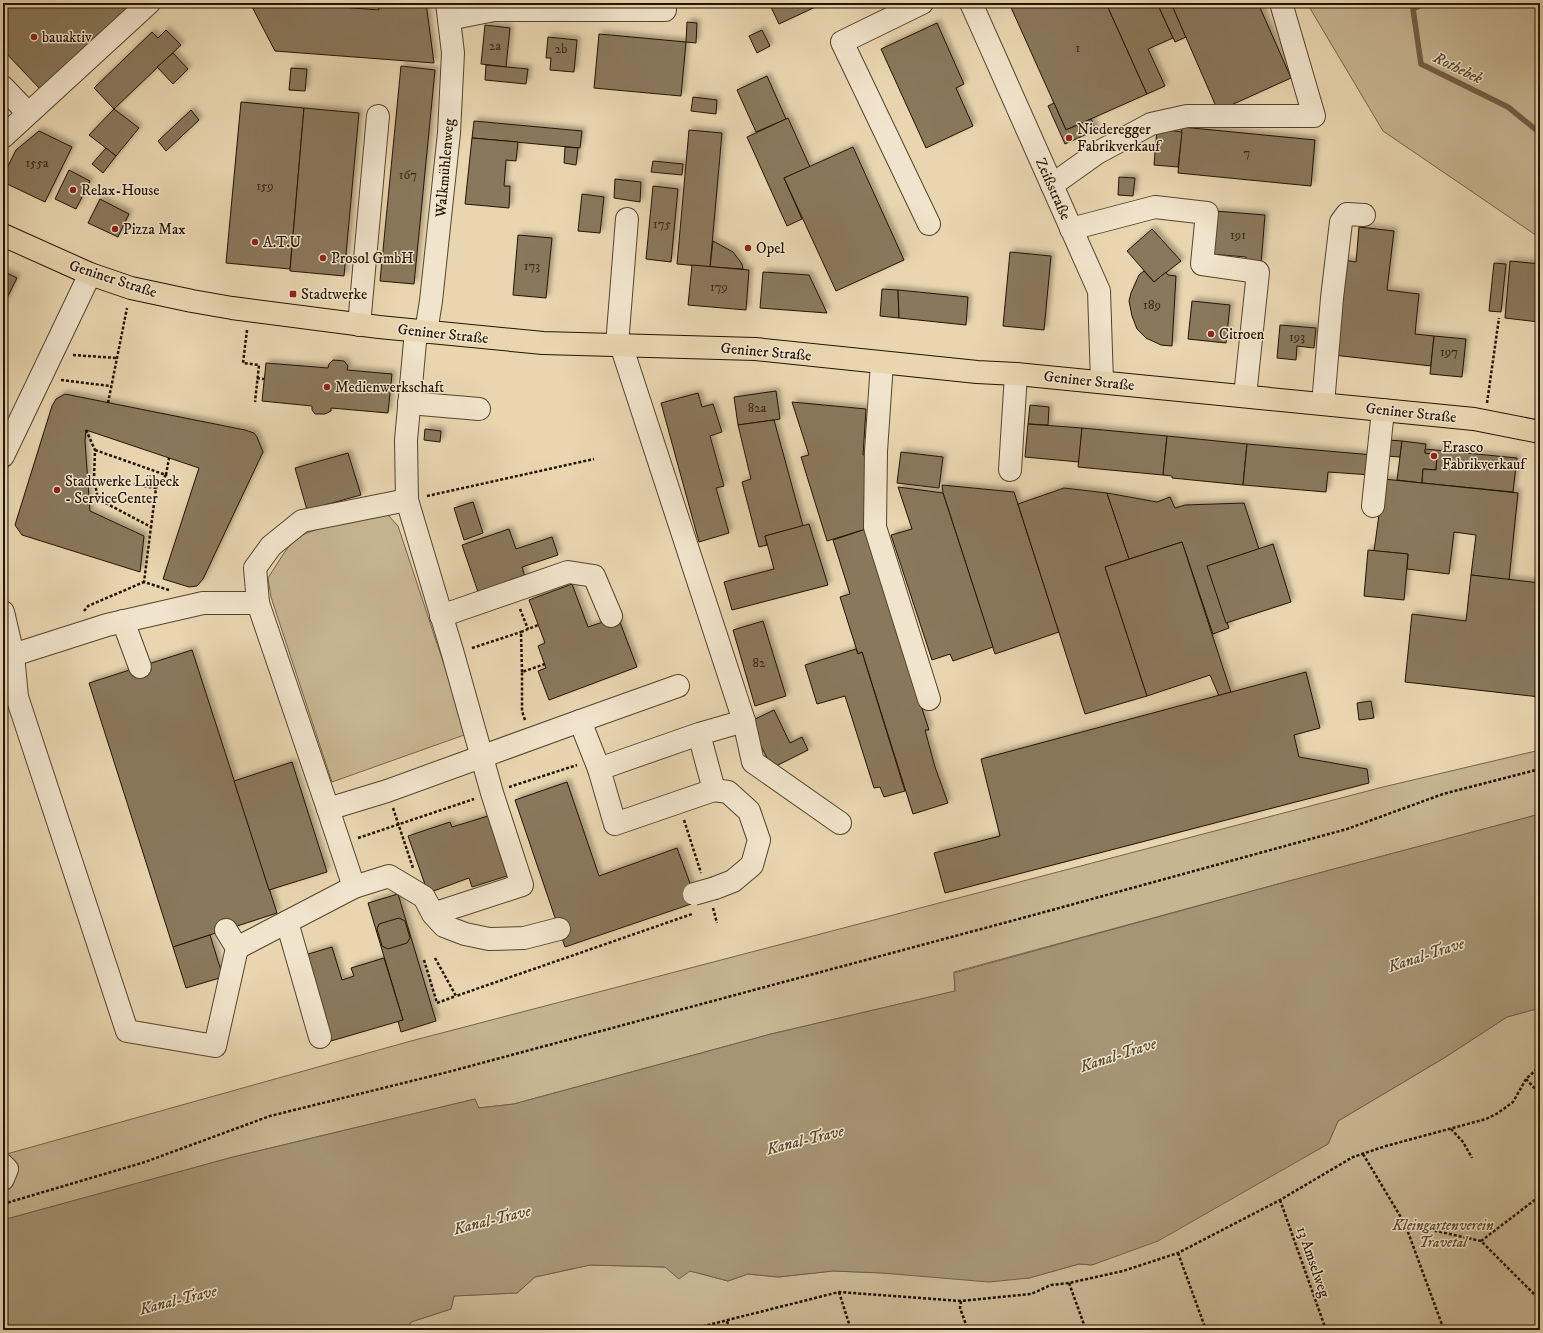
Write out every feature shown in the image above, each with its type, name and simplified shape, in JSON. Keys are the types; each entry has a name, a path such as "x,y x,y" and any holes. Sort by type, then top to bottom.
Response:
{"main road":[{"name":"Geniner Straße","path":"3,235 90,274 131,288 192,301 359,325 543,343 755,349 882,363 1102,382 1383,410 1484,421 1540,432"}],"street":[{"path":"3,137 149,3"},
{"path":"922,3 842,42 929,224"},
{"name":"Zeißstraße","path":"971,3 1099,291 1102,382"},
{"path":"1052,185 1097,153 1151,124 1187,116 1314,116 1281,3"},
{"path":"448,11 665,10"},
{"name":"Walkmühlenweg","path":"429,906 522,885 492,793 483,757 407,500 406,440 409,403 421,332 431,301 449,133 453,53 448,11"},
{"path":"3,87 28,113"},
{"path":"359,325 378,116"},
{"path":"1071,229 1155,207 1207,213 1202,264 1258,272 1245,396"},
{"path":"1323,404 1332,298 1342,222 1347,214 1364,215"},
{"path":"627,219 619,345 744,721 753,762 840,824"},
{"path":"3,456 90,274"},
{"path":"882,363 876,451 875,527 929,699"},
{"path":"1010,470 1016,374"},
{"path":"409,403 479,409"},
{"path":"1374,506 1383,410"},
{"path":"354,887 258,603 255,568 271,546 302,521 407,500"},
{"path":"441,616 568,572 594,576 611,616"},
{"path":"13,655 123,621 203,602 258,603"},
{"path":"3,612 13,655 17,697 127,1031 215,1046 237,948 226,930"},
{"path":"123,621 140,667"},
{"path":"328,809 387,791 678,686"},
{"path":"580,721 597,764 615,824 714,790 728,792 749,811 759,840 752,865 733,881 705,895"},
{"path":"597,764 744,721"},
{"path":"699,734 714,790"},
{"path":"237,948 354,887 389,876 429,906 444,926 465,934 489,939 524,938 559,929"},
{"path":"287,922 320,1037"}],"path":[{"path":"108,403 110,386 131,288"},
{"path":"248,310 244,363 259,365 254,402"},
{"path":"1484,421 1499,318"},
{"path":"52,353 117,358"},
{"path":"41,378 110,386"},
{"path":"257,378 264,379"},
{"path":"86,430 95,450 94,479 98,499 151,527"},
{"path":"95,450 166,474"},
{"path":"144,582 156,488 166,474 169,458"},
{"path":"407,500 594,459"},
{"path":"94,479 156,488"},
{"path":"78,634 80,619 88,606 144,582 173,592"},
{"path":"453,654 538,625"},
{"path":"521,632 522,711 532,739"},
{"path":"522,672 545,664"},
{"path":"340,844 492,793 597,764"},
{"path":"3,1204 145,1162 270,1116 456,1070 1041,913 1346,829 1443,794 1540,769"},
{"path":"678,802 705,895 712,907 717,923"},
{"path":"398,825 429,906"},
{"path":"424,960 436,1003 705,895"},
{"path":"435,958 456,996"},
{"path":"688,1330 838,1292 961,1301 1031,1294 1051,1285 1069,1283 1123,1271 1178,1253 1280,1200 1353,1157 1486,1119 1498,1113 1513,1102 1526,1079 1540,1066"},
{"path":"1526,1079 1540,1094"},
{"path":"1451,1129 1463,1142 1472,1158"},
{"path":"1364,1154 1405,1224 1444,1330"},
{"path":"1481,1241 1540,1196"},
{"name":"13 Amselweg","path":"1280,1200 1326,1330"},
{"path":"1405,1224 1481,1241 1540,1300"},
{"path":"1178,1253 1206,1330"},
{"path":"1069,1283 1086,1330"},
{"path":"838,1292 851,1330"},
{"path":"961,1301 960,1308 968,1330"},
{"path":"727,1321 730,1330"}],"green space":[{"path":"1309,3 1533,3 1540,12 1540,238 1383,131 1308,5"},
{"path":"382,513 389,516 398,526 467,734 332,782 271,597 268,578 296,537 345,519"},
{"path":"1540,750 1540,814 954,972 955,991 771,1034 514,1104 478,1108 475,1099 233,1157 3,1220 3,1155 411,1041 1383,787"},
{"name":"Kleingartenverein Travetal","path":"1540,1008 1540,1330 407,1330 411,1322 451,1309 454,1296 517,1293 535,1277 590,1265 665,1267 690,1271 728,1281 748,1274 778,1277 833,1271 1029,1278 1079,1264 1092,1265 1328,1144 1338,1121 1444,1058 1507,1017"}],"water":[{"name":"Kanal-Trave","path":"1540,814 1540,1008 1507,1017 1444,1058 1338,1121 1328,1144 1158,1241 1092,1265 1079,1264 1029,1278 989,1282 882,1273 833,1271 778,1277 748,1274 728,1281 690,1271 679,1279 665,1267 590,1265 535,1277 517,1293 454,1296 451,1309 411,1322 407,1330 3,1330 3,1220 233,1157 475,1099 479,1108 514,1104 771,1034 955,991 954,973"}],"building":[{"path":"5,3 132,3 41,90 3,50 3,5"},
{"path":"250,3 310,3 317,5 379,10 378,3 426,3 434,63 275,51"},
{"path":"769,3 824,3 779,24"},
{"path":"1009,3 1106,3 1147,94 1066,130"},
{"path":"1106,3 1157,3 1173,38 1148,49 1165,86 1147,94"},
{"path":"1157,3 1171,3 1186,37 1175,42"},
{"path":"1171,3 1258,3 1291,78 1218,111"},
{"path":"687,22 697,23 696,43 686,42"},
{"path":"937,23 964,84 956,88 973,126 926,148 881,49"},
{"path":"485,25 510,28 506,67 481,64"},
{"path":"166,30 181,45 114,109 94,88 152,32 158,38"},
{"path":"762,30 770,46 757,53 749,36"},
{"path":"599,34 686,42 681,96 594,88"},
{"path":"548,37 577,40 574,72 550,70 551,58 546,58"},
{"path":"173,53 188,69 173,84 157,67"},
{"path":"486,65 528,69 526,84 485,80"},
{"path":"401,66 435,70 414,284 380,281"},
{"path":"291,68 307,69 305,91 289,90"},
{"path":"767,76 786,119 756,132 737,90"},
{"path":"693,97 717,100 716,114 691,111"},
{"path":"241,102 304,108 290,269 226,263"},
{"path":"1054,103 1066,130 1091,119 1096,130 1065,144 1048,106"},
{"path":"304,108 359,113 344,276 290,271"},
{"path":"114,109 139,128 116,156 89,135"},
{"path":"191,110 199,120 166,151 158,141"},
{"path":"788,118 810,167 784,178 802,219 787,226 747,137"},
{"path":"474,121 582,131 580,148 472,138"},
{"path":"1182,127 1315,140 1311,186 1178,173"},
{"path":"1157,129 1182,132 1178,167 1154,165"},
{"path":"689,130 722,133 710,267 677,264"},
{"path":"39,131 72,147 45,202 3,182 3,176 16,150"},
{"path":"472,138 518,142 516,161 506,160 504,186 510,186 509,208 465,204"},
{"path":"565,147 578,148 576,165 564,163"},
{"path":"853,147 904,260 836,291 784,178"},
{"path":"106,148 116,156 103,173 92,164"},
{"path":"653,161 683,164 682,175 651,172"},
{"name":"Relax-House","path":"69,170 90,181 76,209 55,199"},
{"path":"1119,177 1135,178 1133,196 1118,195"},
{"path":"615,179 641,182 640,202 614,198"},
{"path":"653,186 678,189 671,262 646,259"},
{"path":"582,194 604,197 600,233 578,231"},
{"path":"100,199 129,214 118,237 88,223"},
{"path":"1215,211 1265,215 1261,264 1246,263 1246,257 1211,254"},
{"path":"1359,227 1394,231 1387,290 1419,294 1415,334 1434,336 1431,366 1333,355 1343,260 1356,262"},
{"path":"1152,229 1181,261 1154,282 1127,251"},
{"path":"518,235 552,238 546,298 513,295"},
{"path":"713,241 733,252 742,264 743,269 710,267"},
{"path":"1010,252 1051,256 1044,330 1003,326"},
{"path":"1510,261 1540,264 1539,322 1505,318"},
{"path":"1494,263 1506,264 1501,312 1489,311"},
{"path":"692,265 749,270 746,310 688,305"},
{"path":"3,271 17,278 3,306"},
{"path":"1144,271 1154,282 1166,272 1168,275 1176,276 1172,346 1161,345 1146,338 1137,329 1132,316 1129,301 1131,293 1139,275"},
{"path":"763,272 809,275 827,313 760,308"},
{"path":"882,289 898,290 899,318 880,316"},
{"path":"898,290 968,297 966,325 899,318"},
{"path":"1192,301 1230,305 1226,343 1188,339"},
{"path":"1280,325 1316,328 1314,348 1297,346 1296,360 1277,358"},
{"path":"1434,336 1466,339 1462,377 1430,374"},
{"name":"Medienwerkschaft","path":"333,360 344,361 348,366 347,370 392,374 388,413 331,408 331,411 325,414 315,414 312,410 312,406 262,401 266,363 328,368 329,364"},
{"path":"776,391 780,419 738,425 734,397"},
{"path":"698,393 702,407 713,404 722,432 710,436 724,486 716,488 729,533 699,542 661,403"},
{"name":"Stadtwerke Lübeck - ServiceCenter","path":"65,394 245,430 254,433 257,437 263,452 203,579 197,586 189,587 163,579 199,468 86,430 85,441 90,511 144,536 140,572 22,535 15,525 52,406 56,399"},
{"path":"792,402 866,409 863,455 868,454 866,529 827,541 801,457 809,455"},
{"path":"1030,405 1049,407 1048,425 1028,424"},
{"path":"774,420 803,526 765,536 767,545 759,547 742,482 751,479 738,425"},
{"path":"1028,424 1082,428 1079,462 1025,457"},
{"path":"1082,428 1167,436 1163,475 1078,467"},
{"path":"425,429 441,431 440,442 424,440"},
{"path":"1167,436 1247,444 1243,485 1172,478 1172,476 1163,475"},
{"path":"1387,440 1402,441 1400,457 1385,456"},
{"path":"1402,441 1426,444 1425,453 1437,455 1436,470 1423,469 1422,483 1397,480"},
{"path":"1247,444 1373,455 1371,475 1328,472 1326,492 1243,485"},
{"path":"1425,449 1517,458 1513,492 1422,483 1423,469 1436,470 1437,455 1425,453"},
{"path":"901,452 943,457 939,488 897,483"},
{"path":"348,453 361,495 307,510 295,468"},
{"path":"1384,479 1518,493 1509,580 1471,575 1476,535 1454,532 1449,574 1407,569 1408,554 1374,551"},
{"path":"942,485 1014,492 1059,632 995,654 943,493"},
{"path":"898,487 943,493 993,647 953,661 950,654 932,660 891,535 912,529"},
{"path":"1064,488 1107,493 1129,559 1105,567 1147,696 1085,714 1018,504"},
{"path":"1107,493 1157,502 1170,497 1175,508 1185,505 1244,503 1259,549 1207,566 1229,628 1213,634 1182,542 1129,559"},
{"path":"473,502 483,533 464,540 454,508"},
{"path":"809,524 828,585 732,610 724,582 774,569 765,536"},
{"path":"509,529 516,549 552,537 558,555 522,567 525,577 478,592 462,545"},
{"path":"866,529 929,730 925,730 935,767 948,803 913,814 862,652 858,654 840,597 850,594 833,540"},
{"path":"1182,542 1231,692 1219,696 1210,675 1147,696 1105,567"},
{"path":"1273,544 1291,602 1226,623 1207,566"},
{"path":"1368,550 1408,554 1404,600 1364,596"},
{"path":"1471,575 1540,583 1540,697 1405,682 1412,614 1466,621"},
{"path":"572,584 588,627 618,617 637,667 549,700 538,671 546,668 538,646 545,643 529,600"},
{"path":"763,621 786,696 755,706 733,630"},
{"path":"856,649 858,654 862,652 905,791 884,797 880,787 874,788 845,696 817,704 805,665"},
{"path":"192,650 277,913 173,947 89,683"},
{"path":"1306,672 1320,728 1294,735 1299,757 1367,769 1369,783 945,893 934,853 1000,836 981,759"},
{"path":"1371,701 1374,718 1359,720 1357,703"},
{"path":"774,710 790,743 802,737 808,750 772,768 749,722"},
{"path":"292,762 327,872 269,890 234,781"},
{"path":"567,782 599,876 677,848 697,902 565,947 515,800"},
{"path":"488,816 507,876 472,887 469,878 428,893 408,836 450,822 452,827"},
{"path":"398,894 436,1021 401,1032 398,1021 403,1020 368,903"},
{"path":"399,918 405,921 410,938 407,943 388,949 382,946 377,929 379,924"},
{"path":"210,935 223,977 186,988 173,947"},
{"path":"332,947 342,980 354,976 351,968 384,958 403,1020 331,1041 305,955"}],"waterway":[{"name":"Rothebek","path":"1424,3 1413,9 1421,64 1508,107 1540,133"}],"place":[{"name":"bauaktiv","path":"34,37"},
{"name":"Niederegger Fabrikverkauf","path":"1069,138"},
{"name":"Relax-House","path":"73,190"},
{"name":"Pizza Max","path":"115,229"},
{"name":"A.T.U","path":"255,242"},
{"name":"Opel","path":"748,248"},
{"name":"Prosol GmbH","path":"323,258"},
{"name":"Stadtwerke","path":"293,294"},
{"name":"Citroen","path":"1211,334"},
{"name":"Medienwerkschaft","path":"327,387"},
{"name":"Erasco Fabrikverkauf","path":"1434,456"},
{"name":"Stadtwerke Lübeck - ServiceCenter","path":"57,490"}]}
